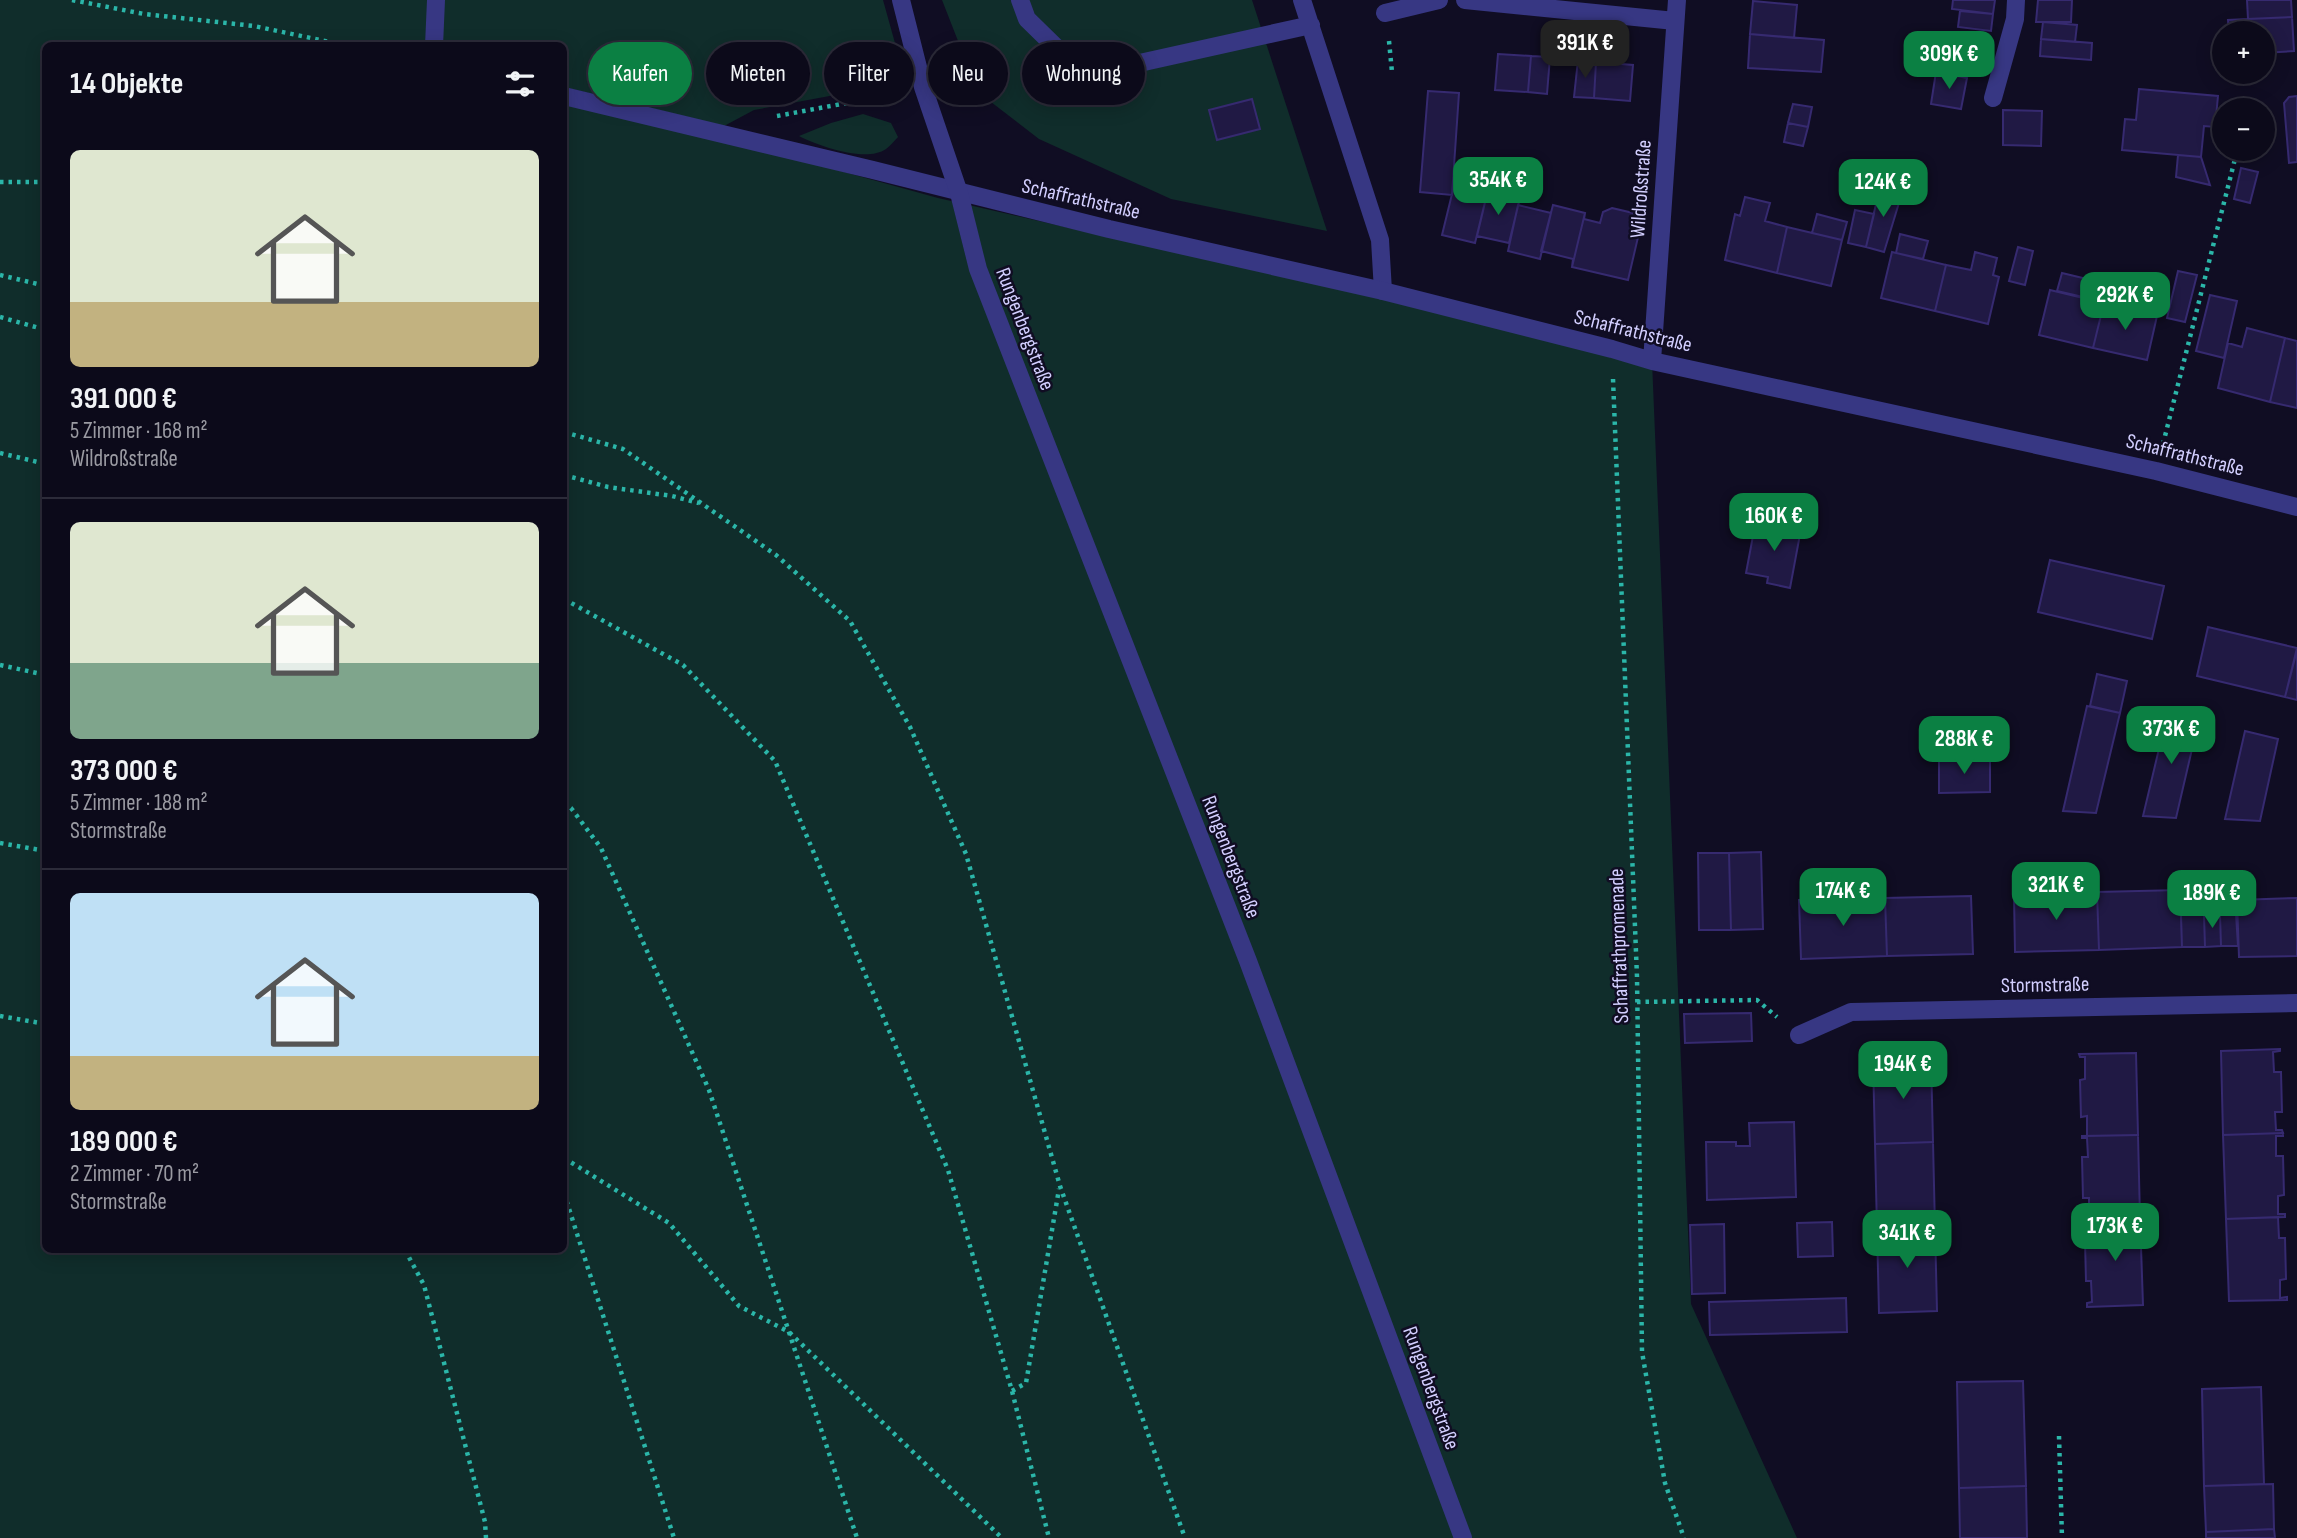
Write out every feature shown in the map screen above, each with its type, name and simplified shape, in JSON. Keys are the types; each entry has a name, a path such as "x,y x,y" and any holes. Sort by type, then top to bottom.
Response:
{"street":[{"path":"434,42 436,0"},
{"name":"Rungenbergstraße","path":"901,0 923,87 958,193 978,270 1248,961 1462,1538"},
{"path":"1020,0 1027,19 1072,63 1108,70 1311,25"},
{"path":"1302,0 1380,240 1383,291"},
{"path":"1385,13 1439,0"},
{"path":"1465,0 1675,21"},
{"name":"Wildroßstraße","path":"1652,361 1677,0"},
{"path":"1993,98 2015,19 2015,0"},
{"path":"567,97 958,193"},
{"name":"Schaffrathstraße","path":"958,193 1383,291 1612,348 1652,361 2156,471 2297,507"},
{"name":"Stormstraße","path":"1799,1035 1851,1012 2297,1003"}],"path":[{"path":"72,0 144,14 254,26 330,42"},
{"path":"769,117 864,101 923,87"},
{"path":"2156,471 2234,161"},
{"path":"0,182 42,182"},
{"path":"0,275 42,285"},
{"path":"0,317 42,329"},
{"name":"Schaffrathpromenade","path":"1612,348 1637,1002 1643,1352 1665,1483 1684,1538"},
{"path":"567,433 623,449 776,555 850,621 910,727 966,854 1060,1186 1185,1538"},
{"path":"0,453 42,463"},
{"path":"567,476 608,487 672,496 706,505"},
{"path":"567,601 683,665 775,761 948,1170 1012,1391 1049,1538"},
{"path":"0,665 42,674"},
{"path":"567,805 601,848 709,1090 856,1538"},
{"path":"0,843 42,850"},
{"path":"1637,1002 1757,1000 1799,1035"},
{"path":"0,1016 42,1023"},
{"path":"567,1160 669,1223 738,1306 789,1332 1002,1538"},
{"path":"1012,1391 1026,1383 1060,1186"},
{"path":"567,1201 674,1538"},
{"path":"407,1253 424,1285 485,1522 486,1538"},
{"path":"2059,1436 2062,1538"}],"green space":[{"path":"0,0 431,0 431,42 42,42 42,1253 567,1253 567,100 725,139 938,198 1652,361 1691,1304 1797,1538 0,1538"},
{"path":"444,0 883,0 895,42 824,42 824,97 810,100 810,42 706,42 706,105 781,105 754,110 724,126 638,105 692,105 692,42 588,42 588,93 567,88 567,42 442,42"},
{"path":"942,0 1252,0 1327,231 1171,199 1039,139 995,105 1008,105 1008,42 958,42"},
{"path":"863,114 891,123 898,137 886,149 877,153 855,154 799,136 831,123"}],"building":[{"path":"1953,0 1995,0 1993,14 1952,9"},
{"path":"2038,0 2072,0 2071,22 2036,22"},
{"path":"2247,0 2291,0 2292,17 2248,19"},
{"path":"1753,1 1797,5 1794,38 1750,34"},
{"path":"1960,11 1993,14 1991,31 1958,27"},
{"path":"2292,17 2294,51 2275,52 2275,21 2248,19"},
{"path":"2043,22 2077,25 2075,42 2041,39"},
{"path":"1750,34 1824,40 1821,72 1748,68"},
{"path":"2041,39 2092,43 2091,60 2040,56"},
{"path":"1498,54 1531,56 1528,92 1495,90"},
{"path":"1954,54 1988,58 1985,75 1951,70"},
{"path":"1531,56 1550,57 1547,94 1528,92"},
{"path":"1578,60 1596,62 1594,98 1574,97"},
{"path":"1596,62 1633,65 1630,101 1594,98"},
{"path":"1936,72 1967,78 1961,109 1931,104"},
{"path":"2139,89 2218,96 2212,98 2212,127 2204,126 2201,157 2122,150 2125,119 2136,120"},
{"path":"1428,91 1459,93 1452,195 1420,192"},
{"path":"2297,96 2297,162 2289,163 2284,103 2289,97"},
{"path":"1252,99 1260,129 1217,140 1209,110"},
{"path":"1793,104 1812,107 1808,127 1788,123"},
{"path":"2003,110 2042,111 2041,146 2003,145"},
{"path":"1788,123 1808,127 1803,146 1784,142"},
{"path":"2178,155 2201,157 2210,185 2176,177"},
{"path":"2241,168 2258,172 2250,203 2234,199"},
{"path":"1880,187 1902,193 1884,252 1866,247"},
{"path":"1453,190 1486,198 1475,243 1442,235"},
{"path":"1488,190 1520,198 1509,243 1477,236"},
{"path":"1745,197 1770,203 1765,221 1787,227 1777,273 1725,260 1735,214 1740,216"},
{"path":"1518,205 1551,213 1540,259 1508,251"},
{"path":"1553,205 1585,213 1572,267 1573,259 1541,251"},
{"path":"1612,208 1633,213 1639,221 1636,232 1639,233 1628,280 1572,267 1585,213 1584,219 1600,223 1603,212"},
{"path":"1855,210 1874,214 1866,247 1848,243"},
{"path":"1817,214 1847,222 1842,240 1812,233"},
{"path":"1787,227 1842,240 1831,286 1777,273"},
{"path":"1900,234 1928,241 1923,259 1896,253"},
{"path":"2018,247 2033,251 2025,285 2009,281"},
{"path":"1892,252 1946,265 1935,311 1881,298"},
{"path":"1975,252 1997,258 1993,275 1999,277 1988,324 1935,311 1946,265 1971,270"},
{"path":"2178,271 2197,275 2185,322 2167,318"},
{"path":"2062,273 2087,279 2083,297 2057,291"},
{"path":"2050,290 2104,303 2093,348 2039,335"},
{"path":"2133,290 2156,295 2151,314 2128,308"},
{"path":"2210,295 2237,301 2224,358 2196,351"},
{"path":"2104,303 2157,316 2147,360 2093,348"},
{"path":"2247,328 2285,338 2270,402 2218,388 2228,343 2242,347"},
{"path":"2285,338 2297,341 2297,408 2270,402"},
{"path":"1756,520 1801,529 1790,588 1767,583 1768,577 1746,573"},
{"path":"2050,560 2164,586 2152,639 2038,612"},
{"path":"2208,627 2297,648 2285,697 2197,676"},
{"path":"2297,650 2297,700 2285,697"},
{"path":"2097,674 2127,681 2120,713 2090,706"},
{"path":"2087,706 2120,713 2096,813 2063,811"},
{"path":"2168,711 2199,719 2176,818 2143,816"},
{"path":"2245,731 2278,739 2260,821 2225,819"},
{"path":"1990,758 1990,792 1939,793 1939,759"},
{"path":"1761,852 1763,929 1731,930 1729,853"},
{"path":"1698,853 1729,853 1731,930 1699,930"},
{"path":"2180,890 2182,947 2099,950 2097,892"},
{"path":"2097,892 2099,950 2015,952 2014,895"},
{"path":"1971,896 1973,954 1887,956 1885,898"},
{"path":"1885,898 1887,956 1801,959 1799,900"},
{"path":"2297,898 2297,956 2239,957 2237,900"},
{"path":"2220,914 2236,914 2238,946 2221,946"},
{"path":"2220,914 2221,946 2205,947 2204,915"},
{"path":"2181,915 2204,915 2205,947 2182,947"},
{"path":"1751,1013 1752,1041 1685,1043 1684,1014"},
{"path":"2280,1049 2273,1052 2274,1072 2281,1072 2282,1112 2275,1112 2276,1130 2282,1130 2283,1133 2223,1135 2221,1051"},
{"path":"2136,1053 2138,1135 2087,1136 2087,1116 2081,1117 2080,1080 2085,1079 2085,1057 2080,1057 2079,1054"},
{"path":"1931,1059 1933,1142 1875,1144 1873,1060"},
{"path":"1794,1122 1796,1197 1707,1200 1706,1142 1736,1142 1736,1146 1750,1146 1749,1123"},
{"path":"2283,1133 2283,1136 2276,1136 2276,1156 2283,1156 2284,1195 2278,1196 2278,1214 2285,1214 2285,1217 2226,1219 2223,1135"},
{"path":"2138,1135 2140,1218 2084,1220 2084,1217 2089,1217 2089,1198 2083,1198 2082,1157 2088,1157 2087,1138 2082,1136"},
{"path":"1933,1142 1935,1228 1877,1229 1875,1144"},
{"path":"2278,1217 2279,1238 2285,1238 2286,1279 2280,1280 2280,1298 2287,1297 2287,1300 2229,1301 2226,1219"},
{"path":"2140,1218 2143,1305 2087,1307 2087,1303 2092,1302 2091,1281 2086,1281 2085,1241 2090,1241 2090,1223 2084,1220"},
{"path":"1832,1222 1833,1256 1798,1257 1797,1223"},
{"path":"1724,1224 1725,1293 1692,1294 1690,1225"},
{"path":"1935,1228 1937,1311 1879,1313 1877,1229"},
{"path":"1846,1298 1847,1332 1710,1335 1709,1302"},
{"path":"2023,1381 2026,1486 1959,1488 1957,1382"},
{"path":"2261,1387 2264,1484 2204,1486 2202,1389"},
{"path":"2273,1484 2274,1529 2206,1532 2204,1486"},
{"path":"2026,1486 2027,1538 1960,1538 1959,1488"},
{"path":"2274,1529 2275,1538 2206,1538 2206,1532"}]}
